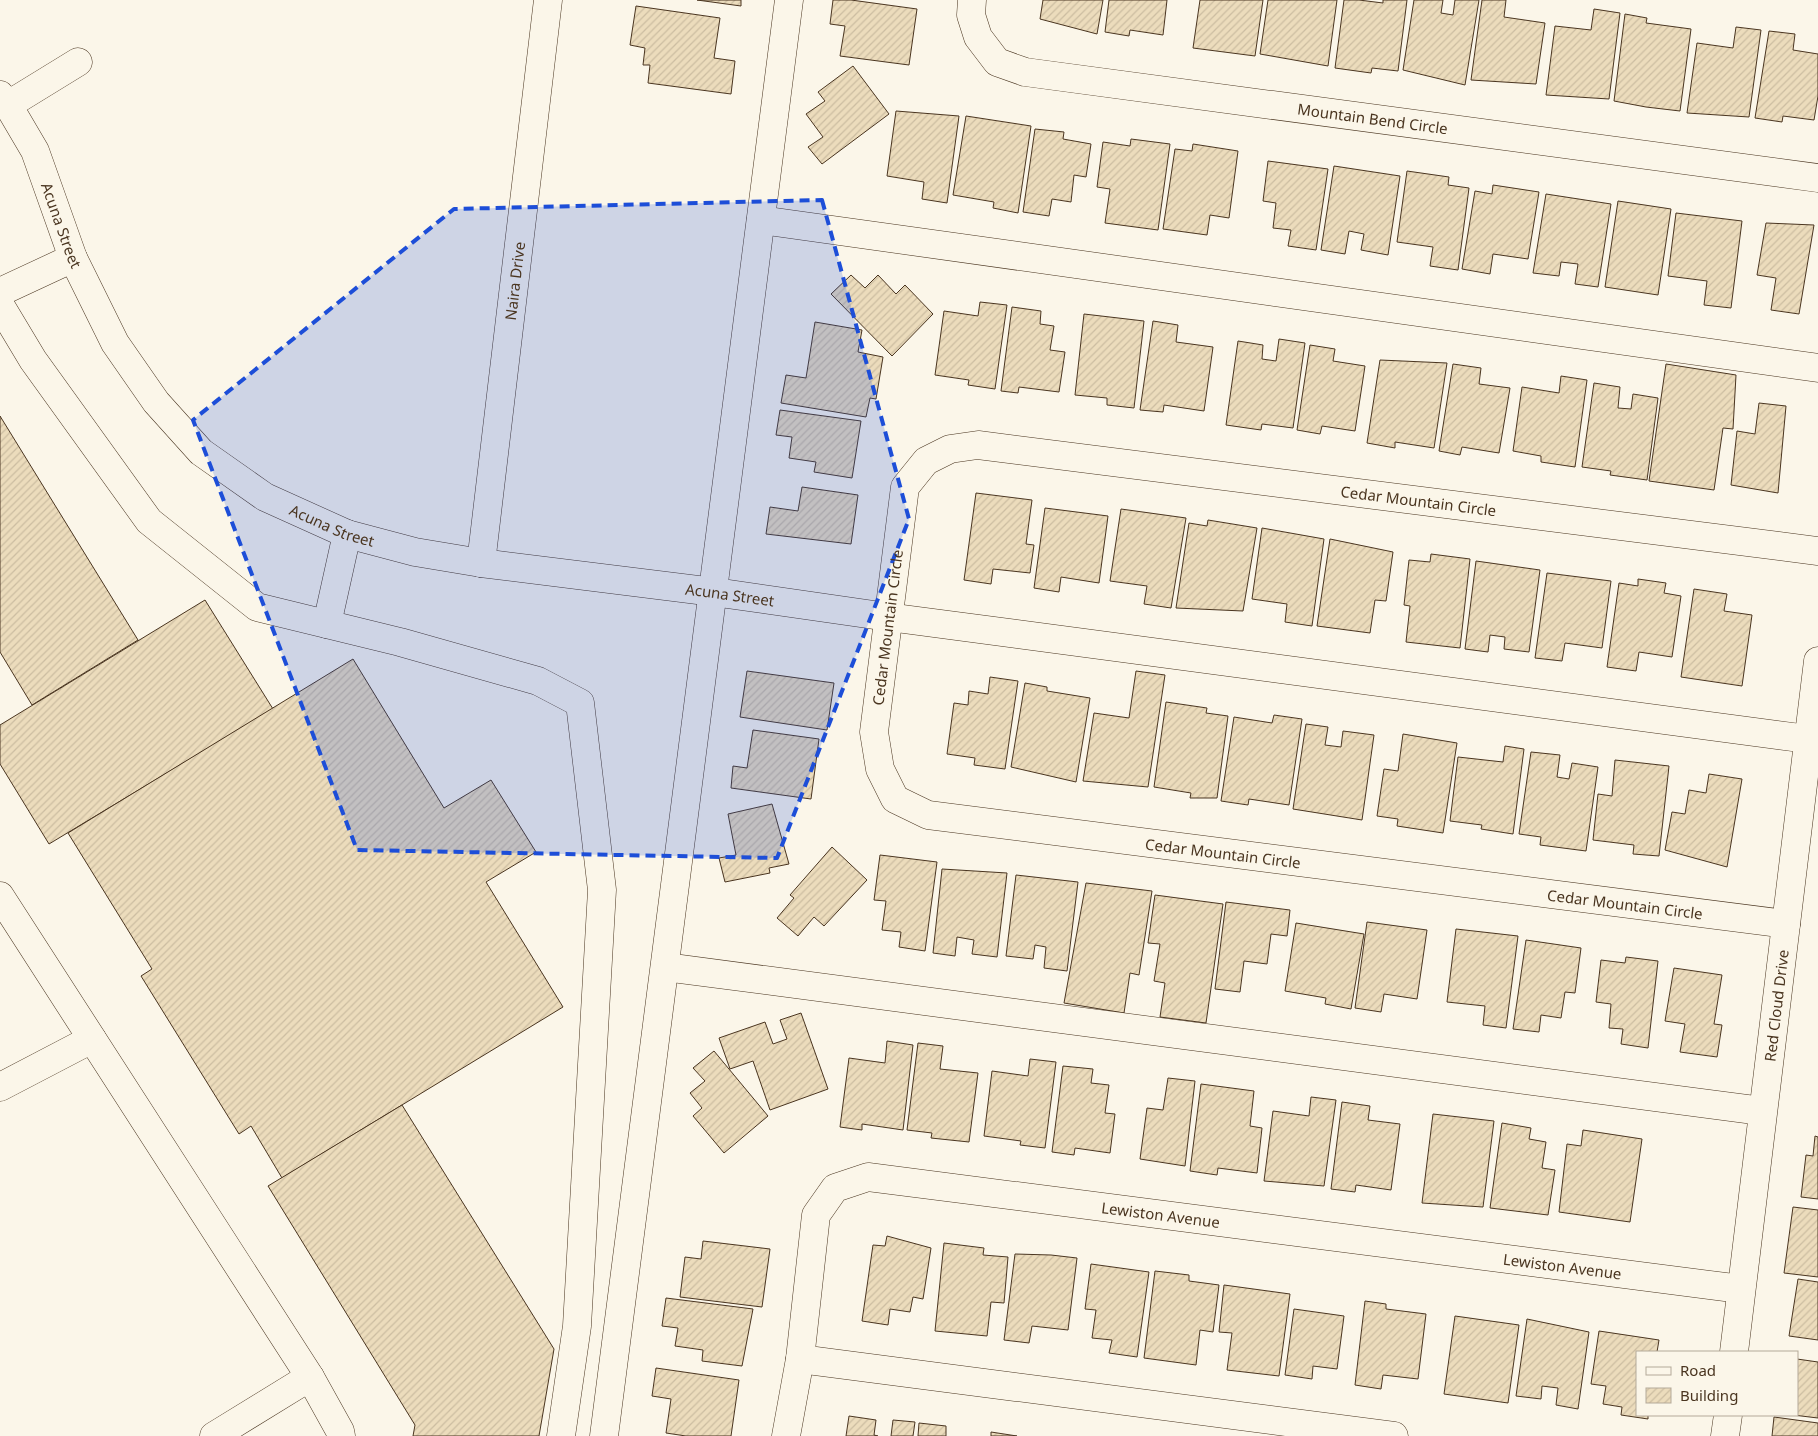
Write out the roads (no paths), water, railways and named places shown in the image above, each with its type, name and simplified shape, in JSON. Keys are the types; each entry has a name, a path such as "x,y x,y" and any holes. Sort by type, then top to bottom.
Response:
{"street":[{"name":"Naira Drive","path":"481,563 548,0"},
{"path":"604,1436 789,0"},
{"name":"Mountain Bend Circle","path":"972,0 971,15 978,37 997,62 1025,72 1818,178"},
{"path":"4,100 78,62"},
{"name":"Acuna Street","path":"4,100 35,151 73,258 115,344 156,402 201,452 265,497 347,534 415,552 481,563 714,592 888,617 1808,739"},
{"path":"761,220 1818,368"},
{"path":"0,292 73,258"},
{"path":"0,305 32,360 149,520 256,606 538,681 580,703 602,890 577,1326 561,1436"},
{"name":"Cedar Mountain Circle","path":"1786,924 928,815 895,799 880,769 874,732 905,487 926,461 950,449 978,445 1818,551"},
{"path":"327,624 347,534"},
{"name":"Red Cloud Drive","path":"1734,1351 1818,660"},
{"path":"0,896 310,1377 341,1436"},
{"path":"665,967 1762,1111"},
{"path":"0,1086 92,1039"},
{"name":"Lewiston Avenue","path":"786,1436 800,1359 816,1215 835,1188 868,1178 1741,1289"},
{"path":"800,1359 1394,1436"},
{"path":"214,1436 310,1377"},
{"path":"1725,1436 1728,1416"}]}
